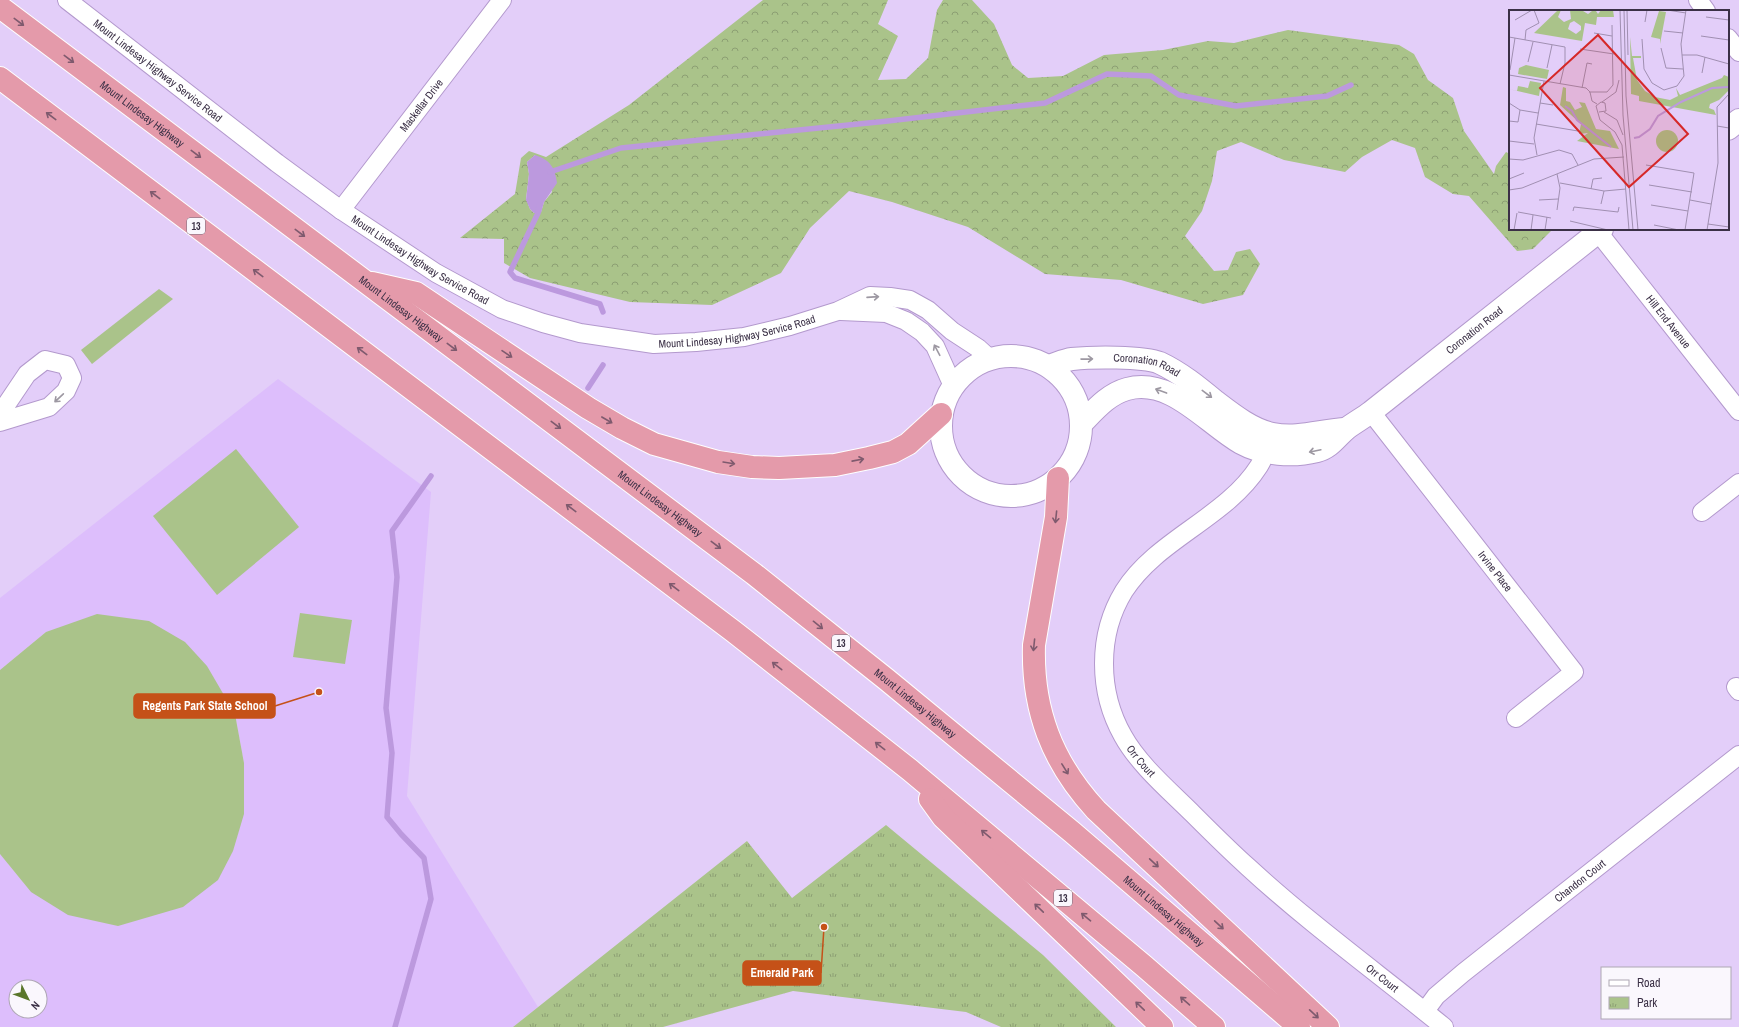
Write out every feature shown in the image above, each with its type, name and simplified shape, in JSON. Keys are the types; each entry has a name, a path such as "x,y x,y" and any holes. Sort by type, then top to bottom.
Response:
{"highway":[{"name":"Mount Lindesay Highway","path":"0,7 754,574 880,674 1072,832 1299,1027"},
{"name":"13","path":"0,78 720,621 910,770 1214,1027"},
{"path":"365,282 416,293 588,408 622,428 654,444 718,462 752,467 779,468 835,465 869,458 893,452 908,444 941,414"},
{"path":"1058,478 1056,517 1035,638 1033,661 1034,682 1038,704 1051,744 1070,778 1082,795 1096,810 1328,1027"},
{"path":"910,770 943,817 1162,1027"}],"street":[{"name":"Mount Lindesay Highway Service Road","path":"67,0 277,163 341,210 387,242 474,295 502,309 580,334 654,344 696,342 744,336 790,326 838,311 870,296 910,300 928,310 952,331 978,348 990,359"},
{"name":"Mackellar Drive","path":"341,210 502,0"},
{"path":"1698,0 1705,10"},
{"path":"1729,39 1739,52"},
{"path":"1729,128 1739,120"},
{"name":"Hill End Avenue","path":"1600,230 1739,411"},
{"name":"Coronation Road","path":"1081,424 1111,397 1121,392 1140,387 1158,389 1185,403 1242,443 1269,443 1299,435 1346,429 1371,412 1600,230"},
{"name":"Mount Lindesay Highway Service Road","path":"838,311 886,313 912,324 936,346 953,386"},
{"path":"1010,355 1030,358 1049,366 1062,377 1072,391 1079,407 1081,424 1079,444 1071,463 1058,478 1042,489 1023,496 1004,496 986,492 968,483 955,469 945,452 941,434 941,414 953,386 969,369 990,359 1010,355"},
{"name":"Coronation Road","path":"1049,366 1071,359 1142,359 1158,362 1183,376 1269,443"},
{"path":"0,414 27,374 45,360 66,365 72,378 66,391 49,407 0,422"},
{"name":"Irvine Place","path":"1371,412 1574,672 1516,718"},
{"name":"Orr Court","path":"1269,443 1260,465 1248,481 1232,496 1160,552 1138,572 1124,591 1113,613 1106,638 1103,665 1106,694 1113,716 1124,737 1139,758 1166,787 1247,867 1444,1027"},
{"path":"1702,512 1739,483"},
{"name":"Chandon Court","path":"1425,1011 1436,996 1464,972 1739,755"}],"shaded area":[{"path":"535,155 544,159 551,165 555,173 557,183 544,202 541,213 534,213 530,209 526,200 529,174 527,162"},
{"path":"278,379 431,492 407,796 538,1007 513,1027 0,1027 0,854 31,892 244,814 244,763 235,714 46,632 0,670 0,598"}],"green space":[{"path":"763,0 888,0 878,24 898,36 878,80 906,79 928,58 937,10 943,0 972,0 994,24 1012,65 1028,78 1063,76 1104,55 1163,50 1208,41 1234,43 1288,30 1399,45 1414,54 1428,80 1453,98 1464,131 1494,174 1496,166 1506,152 1509,154 1509,230 1552,230 1533,249 1517,251 1469,196 1453,194 1425,177 1415,148 1392,140 1362,157 1345,172 1284,160 1241,142 1217,151 1212,181 1202,211 1185,236 1214,271 1228,270 1236,252 1250,249 1260,264 1243,295 1203,304 1121,280 1045,274 968,227 892,202 849,191 810,228 781,273 712,305 630,302 530,278 504,263 504,239 460,238 515,194 521,158 529,151 546,157 629,105","holes":["535,155 552,192 544,202 541,212 534,213 530,209 526,199 529,174 527,162"]},
{"path":"159,289 173,299 92,364 81,350"},
{"path":"236,449 299,527 217,595 153,516"},
{"path":"300,613 352,620 345,664 293,657"},
{"path":"97,614 149,621 185,642 207,666 235,714 244,763 244,814 233,851 218,880 183,907 118,926 68,915 31,892 0,854 0,670 46,632"},
{"path":"886,825 1043,955 1116,1027 1001,1027 966,1012 793,991 663,1027 513,1027 747,841 792,898"}],"waterway":[{"path":"550,172 621,148 888,121 1045,103 1107,74 1151,76 1179,95 1236,106 1327,96 1351,85"},
{"path":"539,206 538,213 510,272 515,278 600,304 603,312"},
{"path":"588,388 603,365"},
{"path":"395,1027 431,899 424,858 387,817 392,753 386,708 397,577 392,531 431,476"}],"place":[{"name":"Regents Park State School","path":"319,692"},
{"name":"Emerald Park","path":"824,927"}]}
